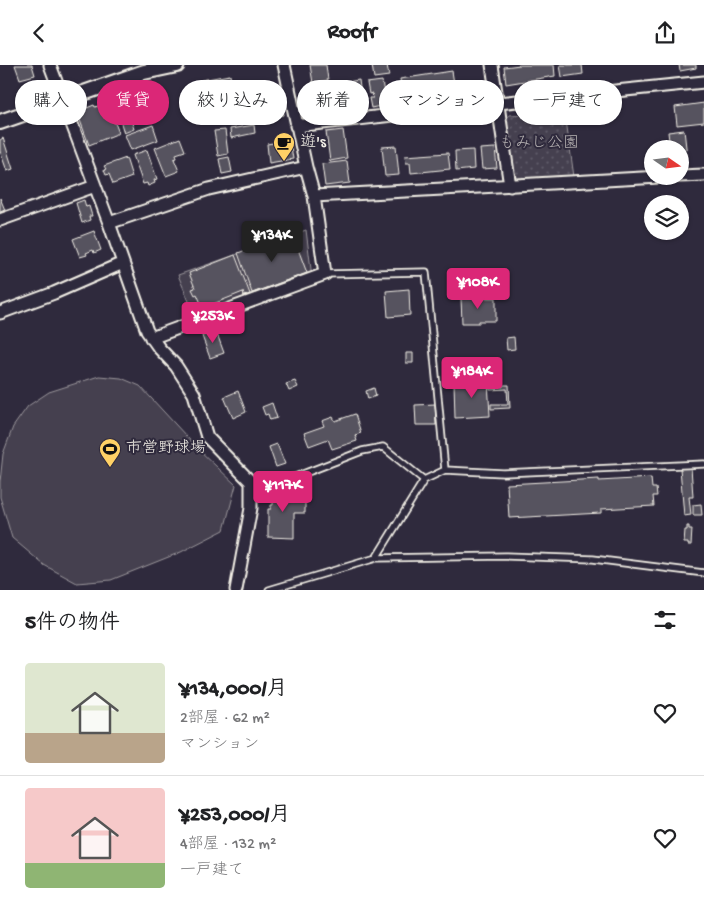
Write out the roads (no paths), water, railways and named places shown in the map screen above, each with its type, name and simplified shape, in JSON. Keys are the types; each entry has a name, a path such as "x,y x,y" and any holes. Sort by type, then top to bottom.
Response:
{"street":[{"path":"50,65 56,80"},
{"path":"87,92 144,72 177,65"},
{"path":"151,338 326,274 314,197 296,126 284,65"},
{"path":"492,65 494,80"},
{"path":"504,102 704,82"},
{"path":"0,122 15,117"},
{"path":"296,126 379,117"},
{"path":"72,125 147,331 159,348 176,365 194,394 207,437 251,482 251,508 236,590"},
{"path":"501,125 510,186"},
{"path":"109,223 209,189 306,167"},
{"path":"689,176 704,175"},
{"path":"314,197 644,178"},
{"path":"0,220 95,186"},
{"path":"0,313 54,293 123,263"}],"lane":[{"path":"326,274 426,272 445,470"},
{"path":"251,482 295,477 362,451 383,447 424,479"},
{"path":"376,558 424,479 445,470 503,473 704,464"},
{"path":"269,590 376,558 506,556 593,559 704,573"}],"place":[{"name":"遊's","path":"284,162"},
{"name":"市営野球場","path":"110,468"}],"park label":[{"name":"もみじ公園","path":"539,144"}]}
